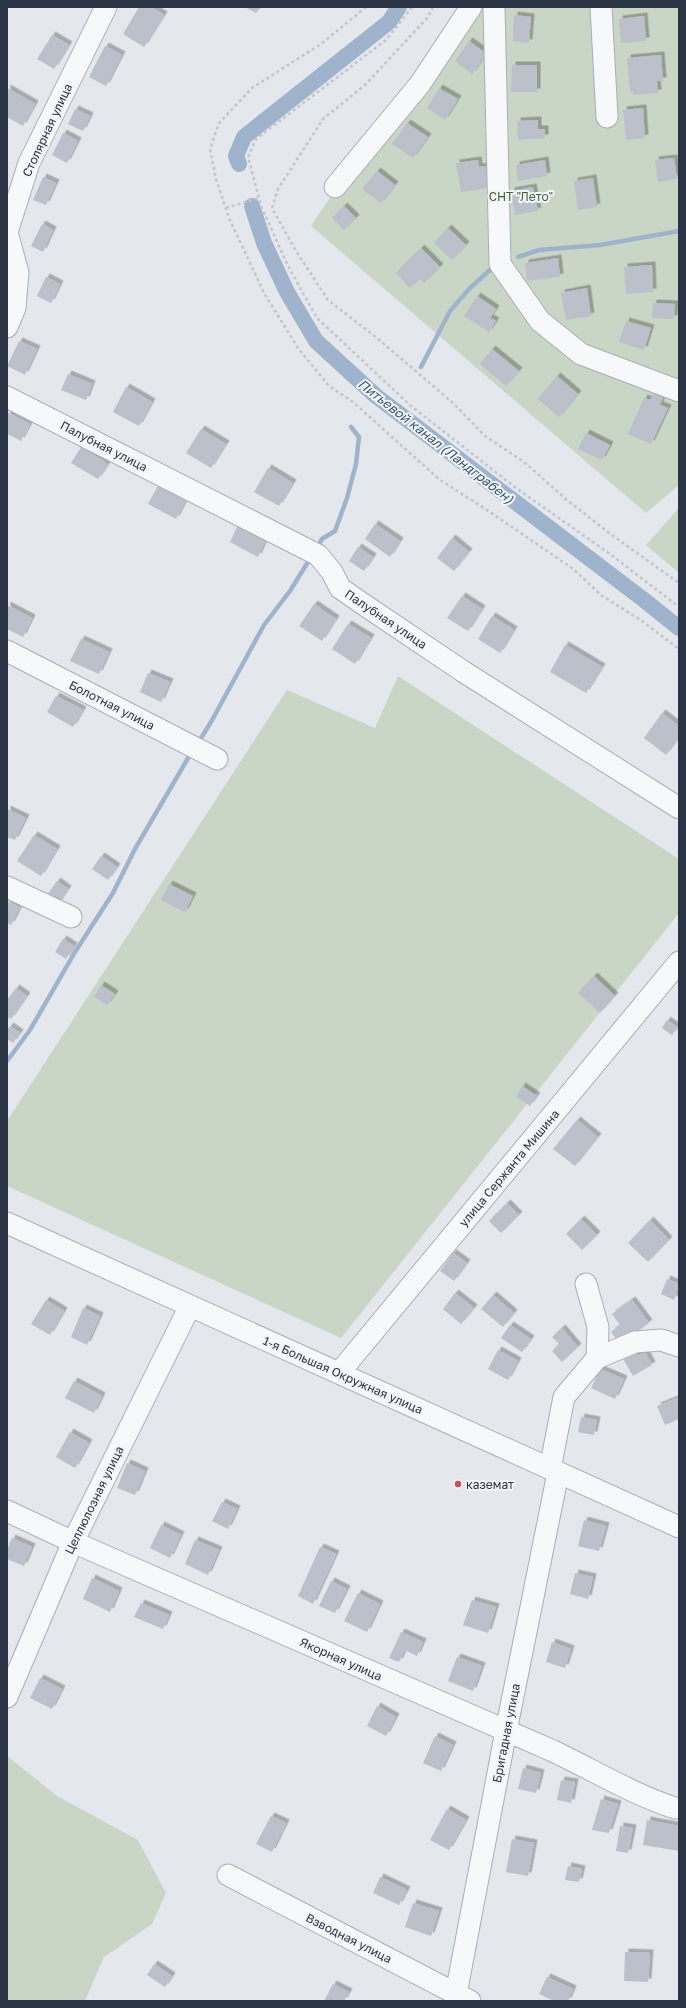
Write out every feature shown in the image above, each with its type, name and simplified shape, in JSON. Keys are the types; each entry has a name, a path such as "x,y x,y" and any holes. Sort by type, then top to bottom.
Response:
{"street":[{"name":"Столярная улица","path":"7,327 15,308 18,273 7,232 26,170 106,7"},
{"path":"335,187 420,84 471,7"},
{"path":"494,7 500,264 540,321 581,354 679,391"},
{"path":"600,7 607,117"},
{"name":"Палубная улица","path":"7,397 318,555 332,572 340,588 464,672 679,808"},
{"name":"Болотная улица","path":"7,651 217,759"},
{"path":"7,887 71,917"},
{"name":"улица Сержанта Мишина","path":"339,1373 679,962"},
{"name":"1-я Большая Окружная улица","path":"7,1223 679,1527"},
{"path":"586,1284 598,1327 597,1358 635,1342 661,1340 679,1346"},
{"name":"Целлюлозная улица","path":"7,1698 73,1542 190,1306"},
{"name":"Бригадная улица","path":"463,1997 506,1731 554,1470 564,1397 597,1358"},
{"name":"Якорная улица","path":"7,1511 73,1542 506,1731 596,1772 647,1799 674,1808"},
{"name":"Взводная улица","path":"228,1875 463,1997"}],"path":[{"path":"366,7 322,44 252,88 219,122 210,149 216,179 226,208 264,293 298,348 329,386 353,402 440,480 572,568 601,595 642,621 679,649"},
{"path":"412,7 386,40 291,110 256,139 248,157 259,198 288,266 317,318 411,406 516,488 610,554 679,607"},
{"path":"433,7 428,17 365,85 322,119 278,189 272,208 296,251 328,300 377,338 453,403 485,436 524,462 566,500 679,583"},
{"path":"226,208 259,198"}],"green space":[{"name":"СНТ \"Лето\"","path":"458,7 679,7 679,485 646,513 311,226"},
{"path":"679,508 679,573 646,545"},
{"path":"398,676 679,859 679,913 341,1338 7,1186 7,1121 287,690 375,728"},
{"path":"7,1756 57,1796 138,1840 166,1893 152,1924 104,1957 85,2001 7,2001"}],"building":[{"path":"139,7 151,7 164,15 144,47 123,34"},
{"path":"245,7 260,7 256,13"},
{"path":"514,15 531,17 529,43 513,41"},
{"path":"644,16 646,41 621,43 619,19"},
{"path":"52,35 69,45 54,69 37,59"},
{"path":"469,41 487,54 472,74 455,61"},
{"path":"105,46 122,55 106,86 89,77"},
{"path":"661,55 663,81 657,81 658,93 633,95 633,92 630,92 627,58"},
{"path":"512,65 537,65 537,92 511,92"},
{"path":"7,88 35,104 23,126 7,117"},
{"path":"439,88 458,99 445,120 427,108"},
{"path":"643,108 645,138 626,140 623,110"},
{"path":"75,109 90,116 83,131 68,124"},
{"path":"538,120 538,129 545,129 545,138 518,140 517,121"},
{"path":"407,123 428,137 413,158 392,144"},
{"path":"63,133 78,141 67,163 52,155"},
{"path":"674,158 677,179 658,182 655,160"},
{"path":"478,160 479,167 486,166 489,188 461,192 456,163"},
{"path":"545,160 547,176 518,181 516,165"},
{"path":"377,171 395,185 381,203 362,189"},
{"path":"43,177 56,183 46,205 33,200"},
{"path":"593,178 597,207 578,210 574,181"},
{"path":"533,187 538,211 515,215 511,191"},
{"path":"344,206 356,218 344,230 332,218"},
{"path":"42,224 53,230 43,252 31,246"},
{"path":"448,228 466,245 452,260 434,243"},
{"path":"421,248 440,267 424,283 420,279 410,288 396,273"},
{"path":"558,258 560,277 527,281 525,263"},
{"path":"652,265 653,292 626,294 624,267"},
{"path":"46,277 60,284 51,303 37,296"},
{"path":"587,288 591,316 566,320 561,293"},
{"path":"477,296 496,309 490,318 496,321 489,332 464,316"},
{"path":"653,303 675,304 674,319 652,318"},
{"path":"626,321 651,328 644,350 619,342"},
{"path":"19,341 37,349 25,375 7,366"},
{"path":"492,349 519,371 506,386 480,364"},
{"path":"68,374 92,384 86,400 61,390"},
{"path":"557,376 578,394 559,417 538,399"},
{"path":"126,387 152,402 139,426 113,412"},
{"path":"655,391 664,395 660,405 668,408 651,444 628,434 644,398 650,400"},
{"path":"7,412 30,424 21,441 7,434"},
{"path":"201,429 226,444 211,468 186,453"},
{"path":"586,433 610,445 602,460 578,449"},
{"path":"81,447 108,464 98,479 71,463"},
{"path":"268,468 293,483 279,506 254,492"},
{"path":"159,484 186,500 176,519 148,504"},
{"path":"375,524 400,541 390,557 365,539"},
{"path":"238,525 266,539 258,557 230,542"},
{"path":"452,538 469,552 454,571 437,558"},
{"path":"358,547 373,557 364,571 349,561"},
{"path":"462,596 482,609 468,631 447,618"},
{"path":"314,604 336,619 322,641 299,626"},
{"path":"7,605 32,618 23,637 7,629"},
{"path":"492,616 514,630 500,653 478,639"},
{"path":"348,624 371,638 355,664 332,649"},
{"path":"81,639 109,652 99,674 70,661"},
{"path":"565,645 602,667 586,693 550,672"},
{"path":"148,673 170,682 161,702 140,692"},
{"path":"56,696 83,710 73,727 47,712"},
{"path":"662,713 679,726 679,737 666,755 644,738"},
{"path":"7,809 26,818 15,840 7,837"},
{"path":"34,835 57,849 41,876 17,861"},
{"path":"101,856 117,867 108,880 92,869"},
{"path":"57,881 68,889 54,910 42,902"},
{"path":"169,884 193,896 185,912 161,900"},
{"path":"7,901 20,907 11,925 7,923"},
{"path":"63,939 74,946 66,959 55,952"},
{"path":"594,976 615,996 600,1013 578,993"},
{"path":"101,985 115,994 107,1005 94,997"},
{"path":"16,988 27,996 11,1019 7,1017 7,1000"},
{"path":"667,1020 677,1027 672,1035 662,1028"},
{"path":"10,1026 20,1033 13,1043 7,1039 7,1030"},
{"path":"522,1086 537,1096 530,1106 516,1097"},
{"path":"577,1120 598,1137 575,1166 553,1149"},
{"path":"507,1203 519,1215 501,1233 489,1221"},
{"path":"581,1219 597,1235 582,1250 566,1234"},
{"path":"650,1220 669,1240 648,1262 628,1243"},
{"path":"453,1253 467,1263 454,1281 440,1271"},
{"path":"667,1279 679,1284 674,1300 661,1294"},
{"path":"455,1293 474,1308 461,1324 443,1309"},
{"path":"493,1295 514,1313 503,1327 481,1309"},
{"path":"46,1300 64,1311 50,1335 31,1324"},
{"path":"632,1300 649,1323 620,1344 611,1332 620,1325 612,1314"},
{"path":"83,1308 100,1316 87,1345 71,1337"},
{"path":"510,1325 531,1339 522,1352 501,1338"},
{"path":"562,1328 578,1347 562,1362 552,1351 559,1344 552,1337"},
{"path":"634,1348 638,1356 645,1352 652,1365 633,1376 621,1355"},
{"path":"498,1350 518,1361 508,1380 488,1369"},
{"path":"600,1369 624,1379 615,1399 591,1388"},
{"path":"74,1381 102,1396 94,1413 65,1398"},
{"path":"677,1398 679,1402 679,1419 665,1425 657,1406"},
{"path":"581,1417 597,1420 594,1435 578,1432"},
{"path":"70,1432 89,1443 75,1468 56,1457"},
{"path":"127,1463 145,1471 135,1495 117,1488"},
{"path":"222,1502 237,1509 228,1529 212,1521"},
{"path":"584,1520 606,1526 599,1551 578,1546"},
{"path":"161,1525 181,1535 170,1558 150,1548"},
{"path":"12,1538 32,1547 24,1566 7,1559 7,1550"},
{"path":"195,1540 219,1550 208,1575 185,1564"},
{"path":"320,1547 336,1554 313,1604 298,1596"},
{"path":"575,1573 593,1577 588,1599 570,1594"},
{"path":"92,1578 119,1591 110,1612 83,1599"},
{"path":"331,1581 347,1589 335,1613 319,1606"},
{"path":"358,1593 380,1604 367,1632 344,1621"},
{"path":"472,1600 496,1607 488,1633 463,1625"},
{"path":"141,1603 169,1615 163,1629 134,1617"},
{"path":"401,1632 423,1642 417,1656 405,1650 399,1662 389,1658"},
{"path":"552,1642 571,1649 565,1668 546,1662"},
{"path":"457,1657 482,1666 473,1691 448,1681"},
{"path":"40,1678 62,1689 52,1709 30,1698"},
{"path":"377,1706 396,1717 386,1736 367,1726"},
{"path":"435,1736 453,1745 441,1771 423,1763"},
{"path":"523,1768 541,1773 536,1793 518,1789"},
{"path":"561,1780 575,1782 571,1803 557,1800"},
{"path":"601,1799 618,1804 609,1833 592,1830"},
{"path":"447,1809 466,1820 449,1850 430,1840"},
{"path":"271,1816 286,1823 272,1852 256,1844"},
{"path":"647,1820 679,1826 679,1851 643,1845"},
{"path":"620,1826 633,1828 628,1853 616,1851"},
{"path":"512,1839 534,1843 528,1876 506,1872"},
{"path":"568,1866 582,1869 579,1882 565,1880"},
{"path":"380,1877 407,1890 399,1905 373,1893"},
{"path":"413,1903 439,1911 431,1936 405,1927"},
{"path":"625,1952 650,1953 648,1982 624,1981"},
{"path":"154,1964 172,1976 165,1987 147,1975"},
{"path":"547,1977 573,1989 568,2001 554,2001 539,1994"},
{"path":"333,1984 349,1992 344,2001 324,2001"}],"waterway":[{"name":"Питьевой канал (Ландграбен)","path":"239,164 236,156 244,137 389,22 399,7"},
{"name":"Питьевой канал (Ландграбен)","path":"252,206 264,243 287,292 316,341 376,396 679,628"},
{"path":"518,257 539,250 600,245 679,231"},
{"path":"421,367 450,311 470,288 491,269"},
{"path":"316,549 322,539 335,531 347,498 356,464 359,437 351,427"},
{"path":"198,743 264,625 290,591 311,557"},
{"path":"7,1061 30,1030 75,952 113,893 135,849 191,753"}],"place":[{"name":"каземат","path":"458,1484"}]}
